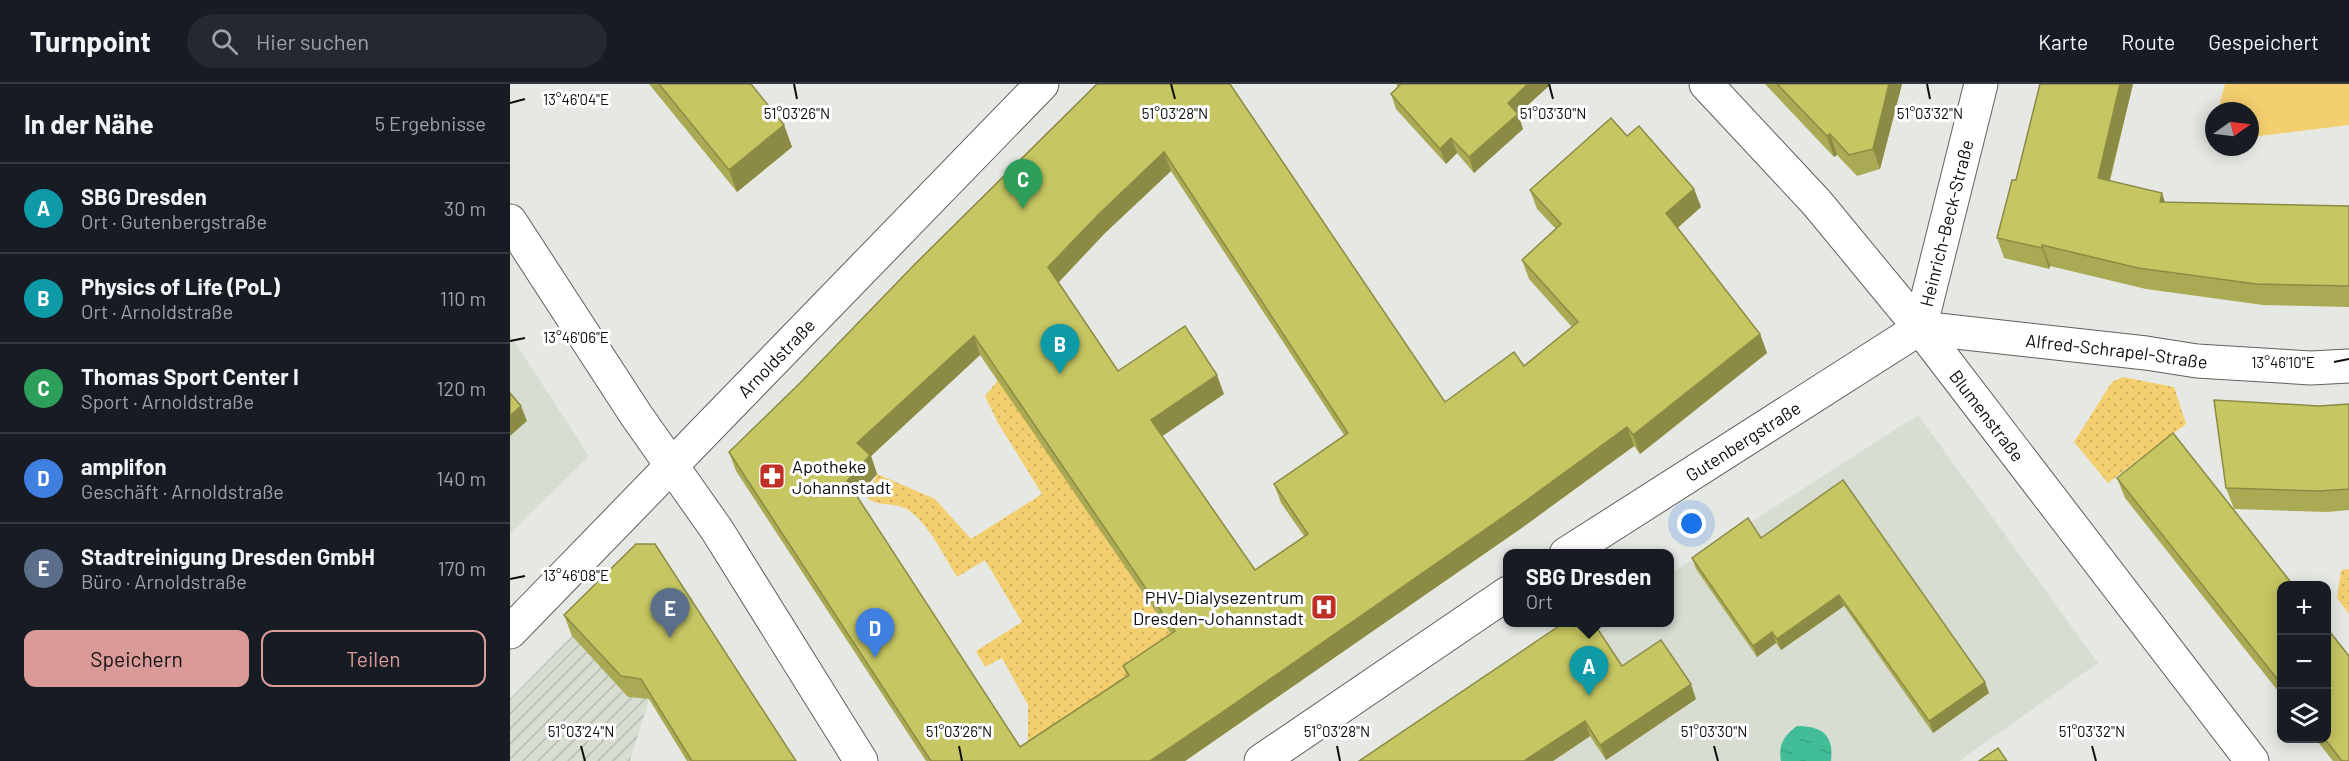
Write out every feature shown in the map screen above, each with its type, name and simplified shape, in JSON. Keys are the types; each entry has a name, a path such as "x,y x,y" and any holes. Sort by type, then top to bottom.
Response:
{"street":[{"name":"Arnoldstraße","path":"510,632 1042,84"},
{"name":"Blumenstraße","path":"1706,84 1817,203 1920,328 2252,761"},
{"name":"Heinrich-Beck-Straße","path":"1920,328 1981,84"},
{"path":"510,221 636,415 717,530 861,761"},
{"name":"Alfred-Schrapel-Straße","path":"1920,328 2146,353 2197,361 2311,368 2349,366"},
{"name":"Gutenbergstraße","path":"1574,549 1920,328"},
{"path":"1261,761 1503,596"}],"shaded area":[{"path":"2225,84 2349,84 2349,125 2259,136 2259,102 2220,102"},
{"path":"510,335 589,456 510,534"},
{"path":"1004,373 1110,544 1183,652 1045,755 1028,741 1028,705 1002,658 985,667 976,651 1022,622 985,560 957,577 918,518 902,507 875,502 867,498 877,474 935,499 971,539 1042,494 998,423 985,396"},
{"path":"2123,377 2174,387 2186,424 2108,483 2074,442 2112,382"},
{"path":"1918,415 2098,663 1959,761 1387,761 1588,627 1674,627 1674,571"},
{"path":"2349,569 2349,614 2337,598 2341,570"},
{"path":"572,636 628,697 649,699 630,761 510,761 510,699"}],"water":[{"path":"1797,726 1820,730 1828,738 1831,761 1781,761 1780,750 1783,741"}],"building":[{"path":"659,84 751,84 784,125 729,170"},
{"path":"1097,84 1230,84 1445,402 1514,352 1524,366 1578,322 1522,260 1561,224 1530,190 1611,118 1627,136 1639,126 1694,189 1666,213 1760,334 1633,435 1627,427 1516,508 1150,761 931,761 729,452 800,383 915,264","holes":["1164,152 1348,433 1274,484 1308,534 1255,570 1151,420 1217,375 1185,326 1118,371 1048,267","974,336 1175,631 1123,666 1129,675 1020,747 847,481 870,455 857,443"]},
{"path":"1401,84 1528,84 1508,103 1518,114 1469,157 1451,138 1440,149 1391,94"},
{"path":"1777,84 1889,84 1873,149 1849,155 1830,134 1827,136"},
{"path":"2040,84 2120,84 2098,178 2162,193 2160,202 2349,206 2349,286 2256,284 2138,268 2042,245 2042,248 1997,238 2012,180 2016,180"},
{"path":"510,393 521,406 510,416"},
{"path":"2214,400 2319,406 2349,404 2349,489 2320,491 2226,488"},
{"path":"2173,433 2290,581 2277,581 2277,679 2117,478"},
{"path":"1843,480 1985,682 1929,721 1839,595 1777,639 1772,632 1753,646 1692,558 1748,518 1761,538"},
{"path":"636,544 655,544 796,761 692,761 641,679 621,676 564,615"},
{"path":"1558,627 1596,627 1622,666 1661,640 1691,684 1600,745 1585,721 1524,761 1359,761"},
{"path":"2331,633 2349,656 2349,761 2342,761 2328,743 2331,743"},
{"path":"1998,748 2007,761 1979,761"}],"place":[{"name":"Thomas Sport Center I","path":"1023,209"},
{"name":"Physics of Life (PoL)","path":"1060,374"},
{"name":"Apotheke Johannstadt","path":"772,476"},
{"name":"PHV-Dialysezentrum Dresden-Johannstadt","path":"1324,607"},
{"name":"Stadtreinigung Dresden GmbH","path":"670,638"},
{"name":"amplifon","path":"875,658"},
{"name":"SBG Dresden","path":"1589,696"}]}
